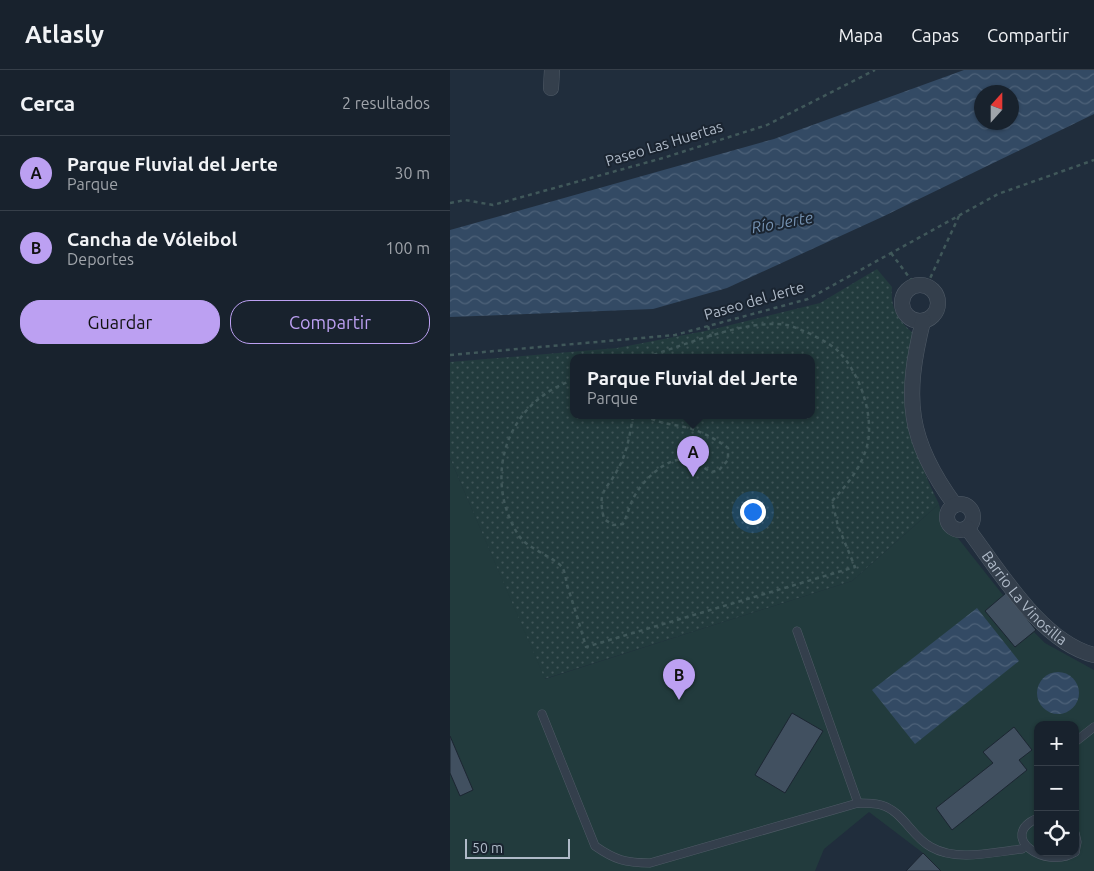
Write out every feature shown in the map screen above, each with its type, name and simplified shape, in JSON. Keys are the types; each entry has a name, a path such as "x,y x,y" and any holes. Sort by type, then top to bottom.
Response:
{"street":[{"path":"551,88 552,70"},
{"path":"921,285 936,293 939,304 934,316 923,321 911,319 902,309 902,297 905,292 921,285"},
{"name":"Barrio La Vinosilla","path":"923,321 913,367 913,416 918,440 934,476 955,505 948,516 950,524 960,530 967,528 1035,617 1061,641 1094,655"}],"lane":[{"path":"797,631 858,802"},
{"path":"542,714 596,846 612,858 631,863 650,863 858,802 880,804 889,808 930,847 946,853 973,854 1022,849"},
{"path":"1079,739 1094,727"},
{"path":"1027,859 1022,849 1022,837 1026,827 1034,821"},
{"path":"1062,867 1069,862 1073,856"}],"path":[{"name":"Paseo Las Huertas","path":"450,203 465,200 493,205 663,158 767,125 875,70"},
{"name":"Paseo del Jerte","path":"450,355 675,335 808,298 998,194 1094,160"},
{"path":"891,253 921,285 959,216"},
{"path":"570,382 541,396 520,417 510,434 503,460 501,493 507,515 520,538 562,567 586,647 854,567 838,526 832,501 849,483 865,454 869,422 860,381 837,350 810,334 787,325 741,328 657,354"},
{"path":"708,326 711,337"},
{"path":"632,419 629,440 618,470 605,487 600,502 604,519 613,525 623,524 634,498 646,480 666,464 683,459 695,462 712,472 719,470 728,460 728,448 715,438 690,428 671,426 654,419"}],"green space":[{"path":"877,269 892,287 892,302 899,319 914,334 906,372 907,406 919,457 939,504 852,581 544,679 450,458 450,362 617,348 710,330 820,303"},
{"path":"450,458 545,679 852,581 939,504 942,518 1003,595 1006,593 1036,630 1034,632 1045,643 1094,670 1094,871 941,871 923,853 869,812 824,849 815,871 450,871"}],"water":[{"name":"Río Jerte","path":"964,70 1094,70 1094,114 882,217 727,288 653,309 450,317 450,230 774,139"},
{"path":"977,608 1019,661 915,744 872,690"},
{"path":"1058,672 1073,678 1079,693 1073,708 1058,714 1043,708 1037,693 1043,678"}],"building":[{"path":"1006,593 1036,630 1015,647 985,611"},
{"path":"792,713 823,731 785,793 755,775"},
{"path":"1014,727 1032,750 1019,760 1027,770 952,830 936,808 993,763 983,752"},
{"path":"450,736 473,790 460,796 450,773"},
{"path":"923,853 941,871 906,871"}],"place":[{"name":"Parque Fluvial del Jerte","path":"693,477"},
{"name":"Cancha de Vóleibol","path":"679,700"}]}
